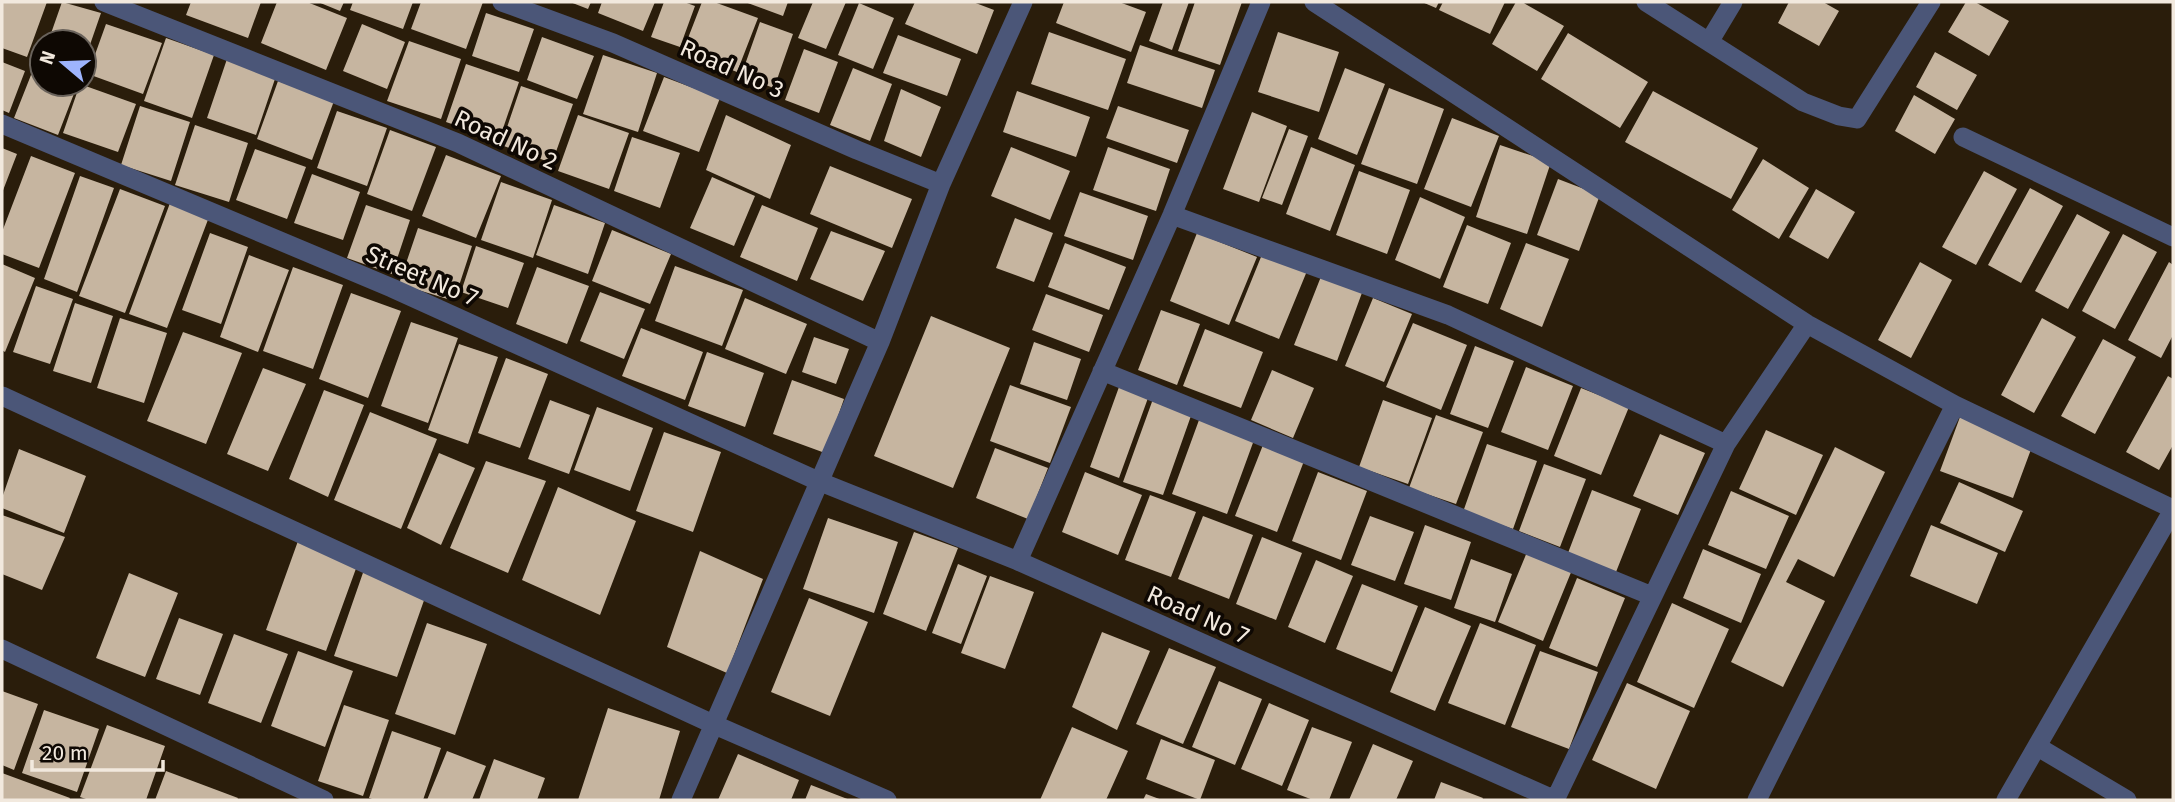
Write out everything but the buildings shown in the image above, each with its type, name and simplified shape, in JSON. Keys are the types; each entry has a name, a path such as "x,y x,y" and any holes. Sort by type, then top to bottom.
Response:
{"street":[{"name":"Road No 2","path":"104,2 458,143 880,342"},
{"name":"Road No 3","path":"502,2 612,43 941,184"},
{"path":"681,800 880,342 941,184 1023,2"},
{"path":"1018,561 1172,215 1261,2"},
{"path":"1314,2 1807,324 1955,405 2173,510 2006,800"},
{"path":"1646,2 1803,102 1839,116 1857,119 1931,2"},
{"path":"1709,42 1733,2"},
{"name":"Street No 7","path":"2,124 392,288 818,481"},
{"path":"1964,137 2173,237"},
{"path":"1172,215 1448,315 1726,444"},
{"path":"1555,800 1726,444 1807,324"},
{"path":"1102,371 1652,596"},
{"path":"2,397 715,725 887,800"},
{"path":"1757,800 1955,405"},
{"name":"Road No 7","path":"818,481 1018,561 1555,800"},
{"path":"2,649 324,800"},
{"path":"2038,747 2127,800"}]}
